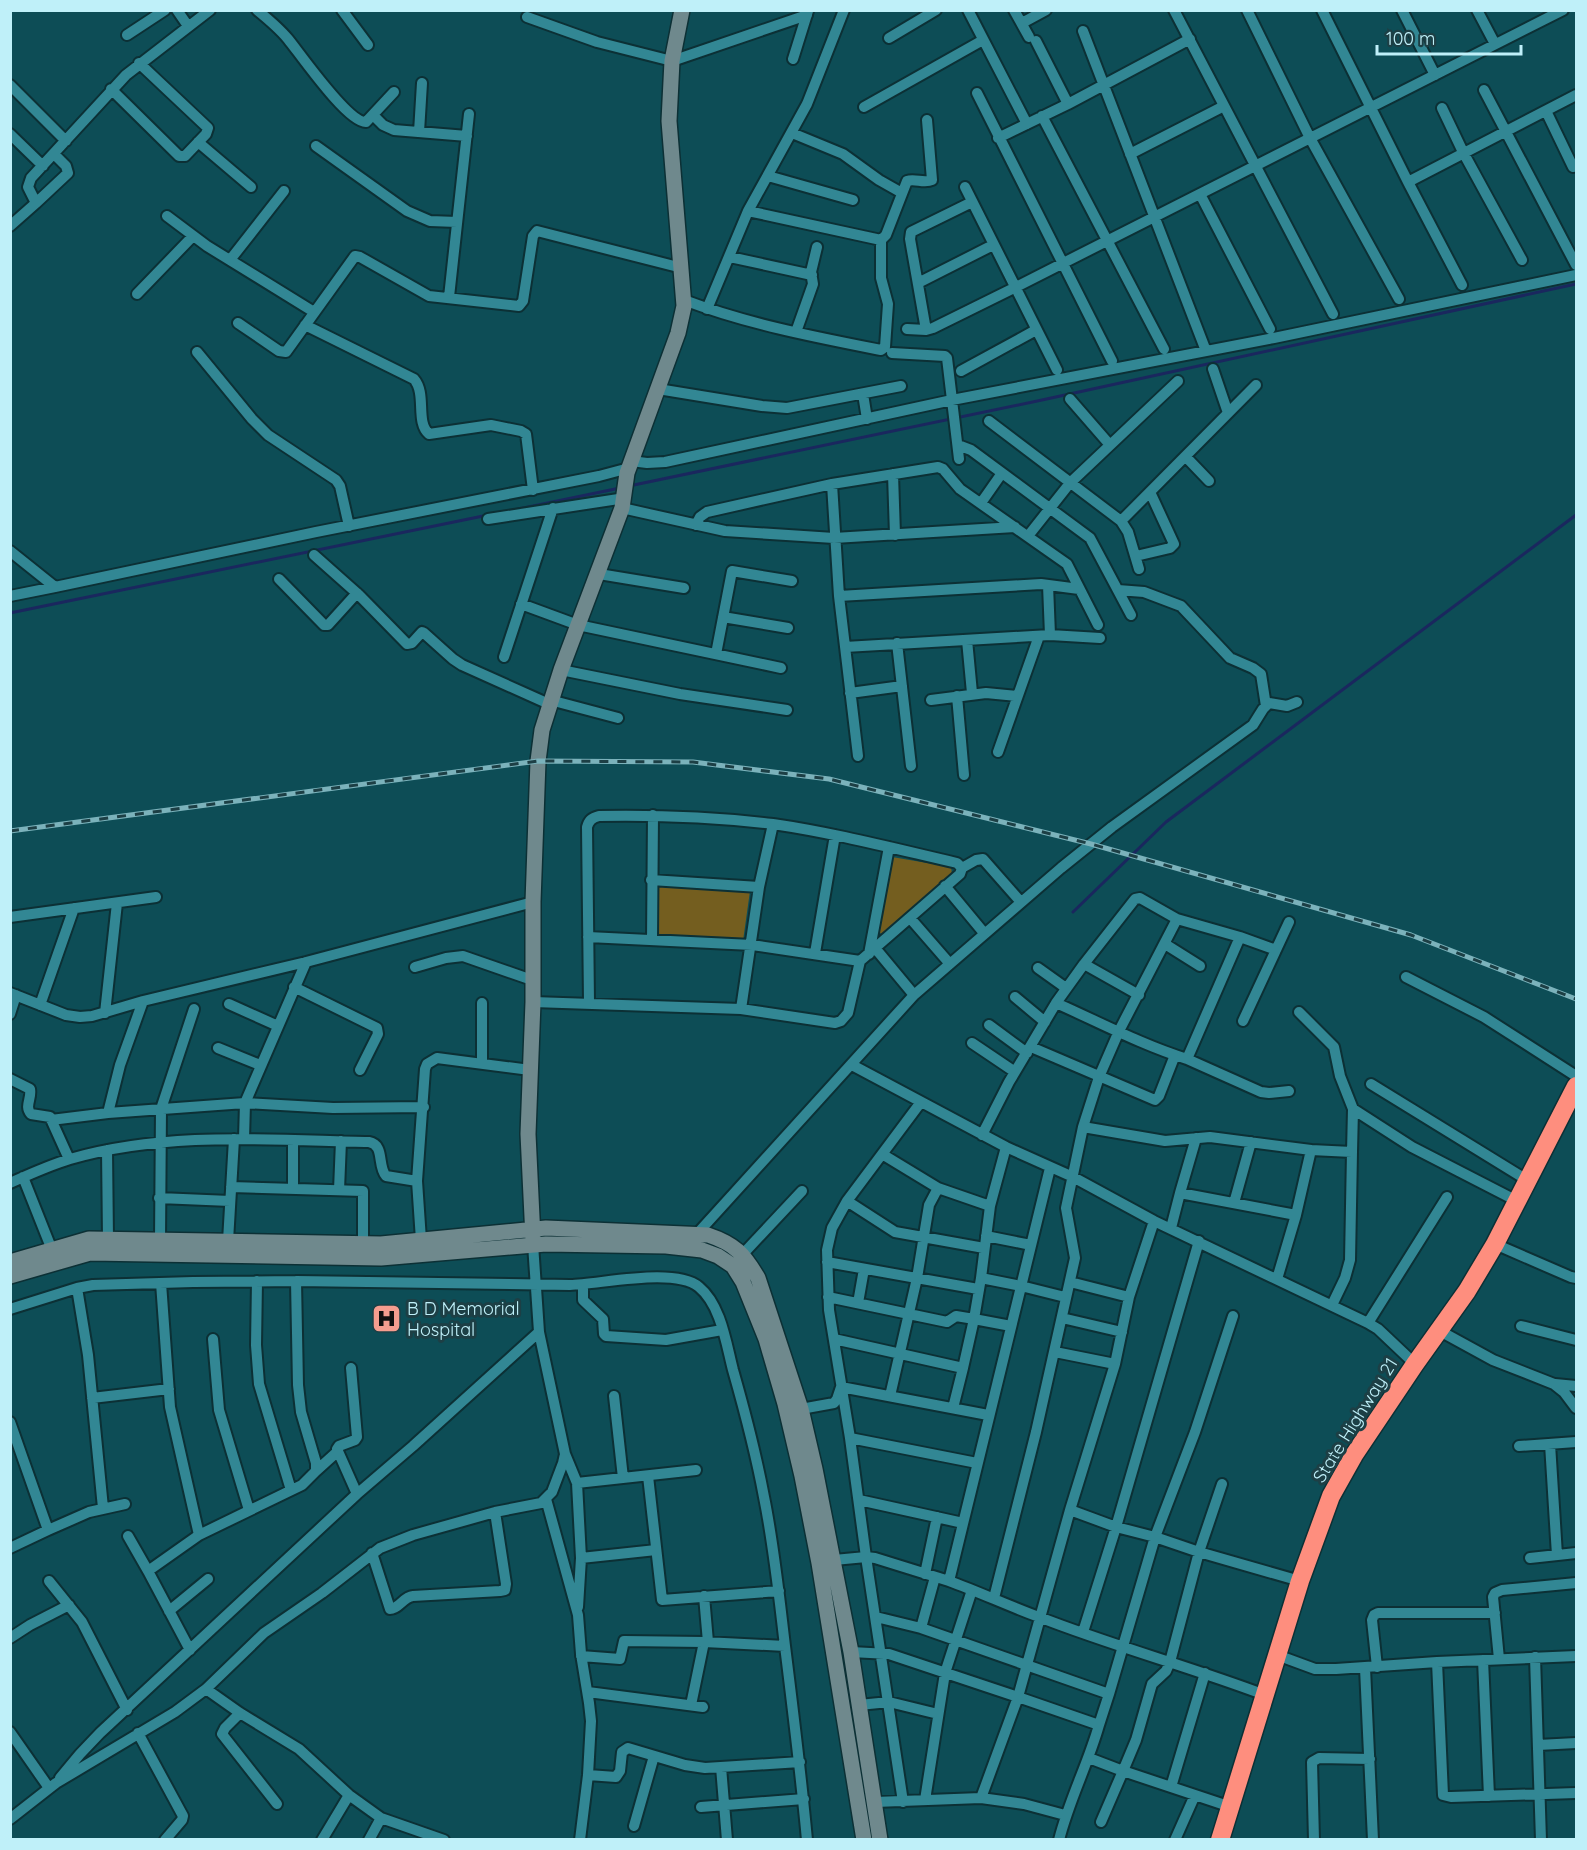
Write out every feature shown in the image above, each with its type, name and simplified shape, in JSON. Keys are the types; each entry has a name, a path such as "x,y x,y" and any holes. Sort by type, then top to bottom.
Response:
{"highway":[{"name":"State Highway 21","path":"1220,1839 1300,1581 1331,1496 1354,1455 1467,1292 1495,1244 1576,1086"}],"main road":[{"path":"533,1237 528,1134 533,1002 532,902 538,761 549,702 599,574 624,499 629,468 678,333 684,300 669,121 672,61 682,10"},
{"path":"10,1276 90,1253 381,1258 533,1237 546,1228 708,1235 732,1245 758,1278 801,1409 834,1560 851,1652 880,1839"},
{"path":"10,1262 89,1239 363,1244 533,1237 702,1250 718,1256 733,1266 743,1282 777,1373 802,1476 846,1721 864,1839"}],"street":[{"path":"127,35 165,10"},
{"path":"177,10 188,26"},
{"path":"36,203 28,184 111,89 139,63 210,10"},
{"path":"257,10 282,32 355,119 366,122 394,92"},
{"path":"342,10 368,45"},
{"path":"707,309 748,211 792,133 820,76 844,10"},
{"path":"889,38 936,10"},
{"path":"968,10 1027,124"},
{"path":"1014,10 1068,104"},
{"path":"1022,23 1046,10"},
{"path":"1174,10 1333,314"},
{"path":"1247,10 1310,138 1399,299"},
{"path":"1322,10 1407,182 1462,285"},
{"path":"1402,10 1435,75"},
{"path":"1477,10 1495,44"},
{"path":"907,329 926,330 1014,288 1563,10"},
{"path":"527,16 597,42 672,61 807,13"},
{"path":"793,59 807,13"},
{"path":"1083,31 1206,351"},
{"path":"999,138 1190,39"},
{"path":"864,107 983,40"},
{"path":"111,89 179,156 185,156 208,130 206,125 139,63"},
{"path":"419,132 422,83"},
{"path":"10,85 66,141"},
{"path":"1484,90 1576,265"},
{"path":"977,93 1112,361"},
{"path":"1407,182 1576,94"},
{"path":"1130,154 1224,106"},
{"path":"1442,108 1463,152 1522,260"},
{"path":"1546,111 1573,167"},
{"path":"449,297 469,114"},
{"path":"373,115 388,129 467,136"},
{"path":"1042,116 1164,349"},
{"path":"684,300 707,309 796,332 881,350 885,347 888,304 881,278 881,240 886,235 909,180 927,182 932,180 927,120"},
{"path":"792,133 848,157 879,180 902,193"},
{"path":"10,134 43,166"},
{"path":"198,142 250,187"},
{"path":"316,146 407,212 430,221 457,222"},
{"path":"10,226 68,173 66,166 54,154"},
{"path":"768,176 853,200"},
{"path":"964,187 1058,370"},
{"path":"230,260 284,191"},
{"path":"1200,194 1270,329"},
{"path":"926,330 910,239 911,232 972,202"},
{"path":"748,211 881,240"},
{"path":"167,216 193,236 314,312"},
{"path":"238,323 283,353 288,350 355,256 424,294 515,307 522,304 533,236 537,231 682,268"},
{"path":"137,294 193,236"},
{"path":"918,284 993,245"},
{"path":"796,332 813,284 812,267 817,247"},
{"path":"730,258 812,275"},
{"path":"10,596 533,490 647,463 665,462 1576,275"},
{"path":"305,325 414,379 419,390 426,432 429,434 491,425 524,433 527,438 533,490"},
{"path":"961,371 1036,330"},
{"path":"197,352 268,435 336,480 340,486 349,526"},
{"path":"892,353 945,356 959,459"},
{"path":"1213,369 1228,413"},
{"path":"1028,536 1070,483 1178,381"},
{"path":"1121,521 1256,385"},
{"path":"658,389 774,408 802,406 902,386"},
{"path":"862,394 867,419"},
{"path":"1070,399 1110,445"},
{"path":"989,421 1121,521 1128,532 1139,569"},
{"path":"958,445 972,450 1085,534 1094,543 1131,615"},
{"path":"1186,457 1209,481"},
{"path":"696,525 699,517 707,512 832,484 943,468 957,487 1066,564 1098,625"},
{"path":"981,503 1002,473"},
{"path":"893,474 894,534"},
{"path":"832,484 839,596 858,756"},
{"path":"1136,556 1170,548 1174,544 1150,492"},
{"path":"488,519 624,499 696,525 743,533 834,538 1016,527"},
{"path":"504,657 553,508"},
{"path":"10,551 55,587"},
{"path":"314,555 357,593 407,644 412,643 422,632 462,665 549,702 618,718"},
{"path":"716,654 733,571 792,580"},
{"path":"599,574 684,588"},
{"path":"279,579 326,626 357,593"},
{"path":"839,596 1032,584 1079,589"},
{"path":"998,752 1017,696 1044,635 1048,585"},
{"path":"696,1235 915,995 1020,902 1112,827 1257,720 1266,705 1261,674 1230,658 1181,606 1144,592 1118,590"},
{"path":"521,604 578,625 781,668"},
{"path":"723,617 788,628"},
{"path":"844,647 1044,635 1100,638"},
{"path":"967,640 972,693"},
{"path":"897,644 911,766"},
{"path":"561,670 680,694 787,710"},
{"path":"850,693 902,686"},
{"path":"931,700 972,693 1017,696"},
{"path":"957,696 964,775"},
{"path":"1266,705 1269,703 1287,706 1297,702"},
{"path":"589,1002 587,827 589,821 599,816 653,815 773,824 957,862 962,868"},
{"path":"652,940 653,815"},
{"path":"741,1009 759,887 773,824"},
{"path":"815,953 835,835"},
{"path":"533,1002 589,1002 741,1009 835,1023 841,1021 848,1013 868,954 890,847"},
{"path":"868,954 960,874 962,868 976,860 983,859 1020,902"},
{"path":"651,880 759,887"},
{"path":"945,886 984,933"},
{"path":"10,917 156,897"},
{"path":"982,1135 1015,1072 1066,987 1135,899 1140,898 1178,919 1276,950"},
{"path":"10,1014 13,994 66,1015 80,1017 105,1013 143,1001 306,962 532,902"},
{"path":"105,1013 117,903"},
{"path":"40,1005 74,909"},
{"path":"910,918 950,964"},
{"path":"994,1598 1070,1282 1075,1253 1066,1208 1083,1127 1099,1077 1119,1031 1178,919"},
{"path":"1243,1021 1289,922"},
{"path":"588,937 752,945 815,953 868,954 915,995"},
{"path":"1186,1059 1240,937"},
{"path":"1165,944 1200,966"},
{"path":"415,967 446,958 463,956 532,980"},
{"path":"228,1241 231,1187 245,1103 306,962"},
{"path":"1084,964 1139,995"},
{"path":"1038,968 1066,987"},
{"path":"1406,977 1490,1020 1576,1076"},
{"path":"294,987 377,1028 378,1034 360,1070"},
{"path":"1015,997 1045,1022"},
{"path":"108,1113 120,1065 143,1001"},
{"path":"482,1003 482,1064"},
{"path":"1056,1003 1261,1092 1289,1091"},
{"path":"229,1004 278,1026"},
{"path":"160,1240 161,1109 194,1009"},
{"path":"1299,1012 1334,1047 1340,1076 1353,1109 1350,1260 1346,1278 1332,1305"},
{"path":"990,1025 1029,1050 1155,1100 1159,1096 1175,1055"},
{"path":"972,1043 1015,1072"},
{"path":"218,1048 260,1065"},
{"path":"421,1240 417,1181 427,1064 437,1058 530,1070"},
{"path":"852,1065 982,1135 1073,1178 1154,1221 1368,1323 1378,1329 1415,1364"},
{"path":"10,1079 30,1089 27,1107 31,1114 48,1116 69,1159"},
{"path":"1371,1084 1527,1180"},
{"path":"903,1802 828,1297 827,1262 829,1238 847,1201 921,1102"},
{"path":"51,1120 108,1113 245,1103 333,1108 424,1107"},
{"path":"1353,1109 1412,1147 1517,1201"},
{"path":"1083,1127 1166,1141 1210,1137 1311,1150 1352,1152"},
{"path":"1171,1228 1196,1138"},
{"path":"10,1182 69,1159 107,1150 160,1141 239,1139 375,1143 378,1146 382,1170 386,1176 417,1181"},
{"path":"293,1140 293,1189"},
{"path":"339,1190 341,1141"},
{"path":"1234,1203 1251,1142"},
{"path":"953,1408 974,1319 990,1206 1006,1147"},
{"path":"107,1150 108,1239"},
{"path":"1277,1279 1296,1215 1311,1150"},
{"path":"882,1154 938,1188 990,1206"},
{"path":"949,1581 1050,1168"},
{"path":"23,1177 52,1250"},
{"path":"231,1187 361,1190 364,1192 363,1244"},
{"path":"890,1396 916,1278 929,1205 938,1188"},
{"path":"742,1255 802,1191"},
{"path":"1180,1193 1296,1215"},
{"path":"1368,1323 1446,1197"},
{"path":"159,1198 230,1201"},
{"path":"847,1201 889,1229 984,1248"},
{"path":"981,1798 1018,1697 1038,1617 1115,1364 1129,1297 1154,1221"},
{"path":"986,1236 1031,1245"},
{"path":"533,1237 534,1284 539,1332 565,1454 577,1484 581,1558 578,1616 581,1656 591,1721 588,1775 580,1839"},
{"path":"1083,1632 1199,1241"},
{"path":"1495,1244 1576,1278"},
{"path":"827,1262 916,1278 1021,1286 1065,1297"},
{"path":"858,1304 864,1269"},
{"path":"10,1309 77,1287 161,1283 296,1281 583,1285 649,1277 687,1280 700,1288 715,1309 722,1330 748,1422 765,1499 779,1591 807,1839"},
{"path":"257,1281 256,1345 259,1384 291,1490"},
{"path":"296,1281 298,1385 301,1412 316,1463 316,1471"},
{"path":"1070,1282 1129,1297"},
{"path":"161,1283 173,1421 199,1536"},
{"path":"583,1285 583,1300 602,1318 606,1336 676,1340 722,1330"},
{"path":"77,1287 86,1339 103,1508"},
{"path":"828,1297 945,1322 956,1316 1011,1326"},
{"path":"1059,1839 1065,1815 1089,1758 1155,1537 1195,1432 1233,1316"},
{"path":"1062,1318 1122,1332"},
{"path":"1521,1326 1576,1340"},
{"path":"1440,1331 1493,1360 1554,1384 1576,1386"},
{"path":"52,1786 80,1754 357,1494 539,1332"},
{"path":"213,1339 219,1410 249,1510"},
{"path":"834,1339 963,1368"},
{"path":"1055,1352 1115,1364"},
{"path":"148,1571 199,1536 302,1485 337,1452 339,1446 357,1437 351,1368"},
{"path":"1554,1384 1564,1392 1576,1408"},
{"path":"801,1409 834,1403 842,1387"},
{"path":"842,1387 988,1415"},
{"path":"92,1398 169,1389"},
{"path":"614,1396 623,1478"},
{"path":"10,1422 14,1443 48,1530"},
{"path":"850,1438 977,1463"},
{"path":"1519,1446 1576,1442"},
{"path":"1550,1444 1557,1555"},
{"path":"337,1452 357,1494"},
{"path":"10,1819 52,1786 175,1712 206,1689 264,1633 322,1593 372,1553 388,1544 413,1535 495,1512 534,1506 546,1499 561,1471 565,1454"},
{"path":"577,1484 696,1470"},
{"path":"648,1476 662,1600 779,1591"},
{"path":"1101,1822 1136,1740 1152,1684 1166,1671 1170,1662 1199,1552 1222,1484"},
{"path":"546,1499 578,1616"},
{"path":"859,1500 963,1523"},
{"path":"10,1548 89,1512 124,1504"},
{"path":"1070,1510 1116,1527 1300,1581"},
{"path":"372,1553 390,1609 396,1608 405,1598 413,1596 500,1592 505,1590 506,1584 495,1512"},
{"path":"921,1628 937,1517"},
{"path":"128,1536 190,1650"},
{"path":"581,1558 656,1550"},
{"path":"1530,1558 1576,1553"},
{"path":"834,1560 866,1557 930,1575 1038,1617 1266,1695"},
{"path":"169,1611 208,1579"},
{"path":"49,1581 88,1633 127,1710"},
{"path":"1499,1659 1493,1597 1498,1591 1576,1583"},
{"path":"925,1800 945,1673 972,1590"},
{"path":"691,1705 706,1642 704,1596"},
{"path":"10,1638 69,1605"},
{"path":"1377,1667 1372,1620 1378,1613 1495,1613"},
{"path":"876,1617 921,1628 1109,1694"},
{"path":"581,1656 620,1659 624,1641 785,1646"},
{"path":"851,1652 882,1652 1099,1725"},
{"path":"1277,1656 1315,1669 1576,1656"},
{"path":"1535,1657 1541,1839"},
{"path":"1483,1660 1489,1796"},
{"path":"1437,1662 1443,1795 1451,1797 1576,1793"},
{"path":"1365,1668 1373,1839"},
{"path":"1171,1787 1205,1673"},
{"path":"206,1689 304,1753 349,1795 381,1818 444,1839"},
{"path":"588,1692 704,1707"},
{"path":"859,1705 889,1702 938,1714"},
{"path":"240,1713 222,1734 277,1804"},
{"path":"10,1732 52,1786"},
{"path":"138,1733 183,1816 165,1839"},
{"path":"1538,1745 1576,1743"},
{"path":"588,1775 616,1777 619,1774 624,1749 632,1749 694,1767 800,1762"},
{"path":"634,1826 654,1755"},
{"path":"1089,1758 1230,1807"},
{"path":"1314,1839 1312,1762 1319,1758 1370,1758"},
{"path":"721,1767 727,1839"},
{"path":"322,1839 349,1795"},
{"path":"1175,1839 1195,1795"},
{"path":"701,1808 804,1798"},
{"path":"875,1802 981,1798 1024,1804 1065,1815"},
{"path":"369,1839 381,1818"}],"shaded area":[{"path":"892,857 951,867 952,874 882,934 878,932"},
{"path":"656,885 750,891 743,941 656,939"}],"waterway":[{"path":"629,486 1042,400 1576,284"},
{"path":"509,511 620,488"},
{"path":"10,613 488,515"},
{"path":"1073,912 1166,822 1576,515"}],"railway":[{"path":"10,831 538,761 693,762 829,779 1091,844 1411,935 1576,999"}],"place":[{"name":"B D Memorial Hospital","path":"386,1318"}]}
